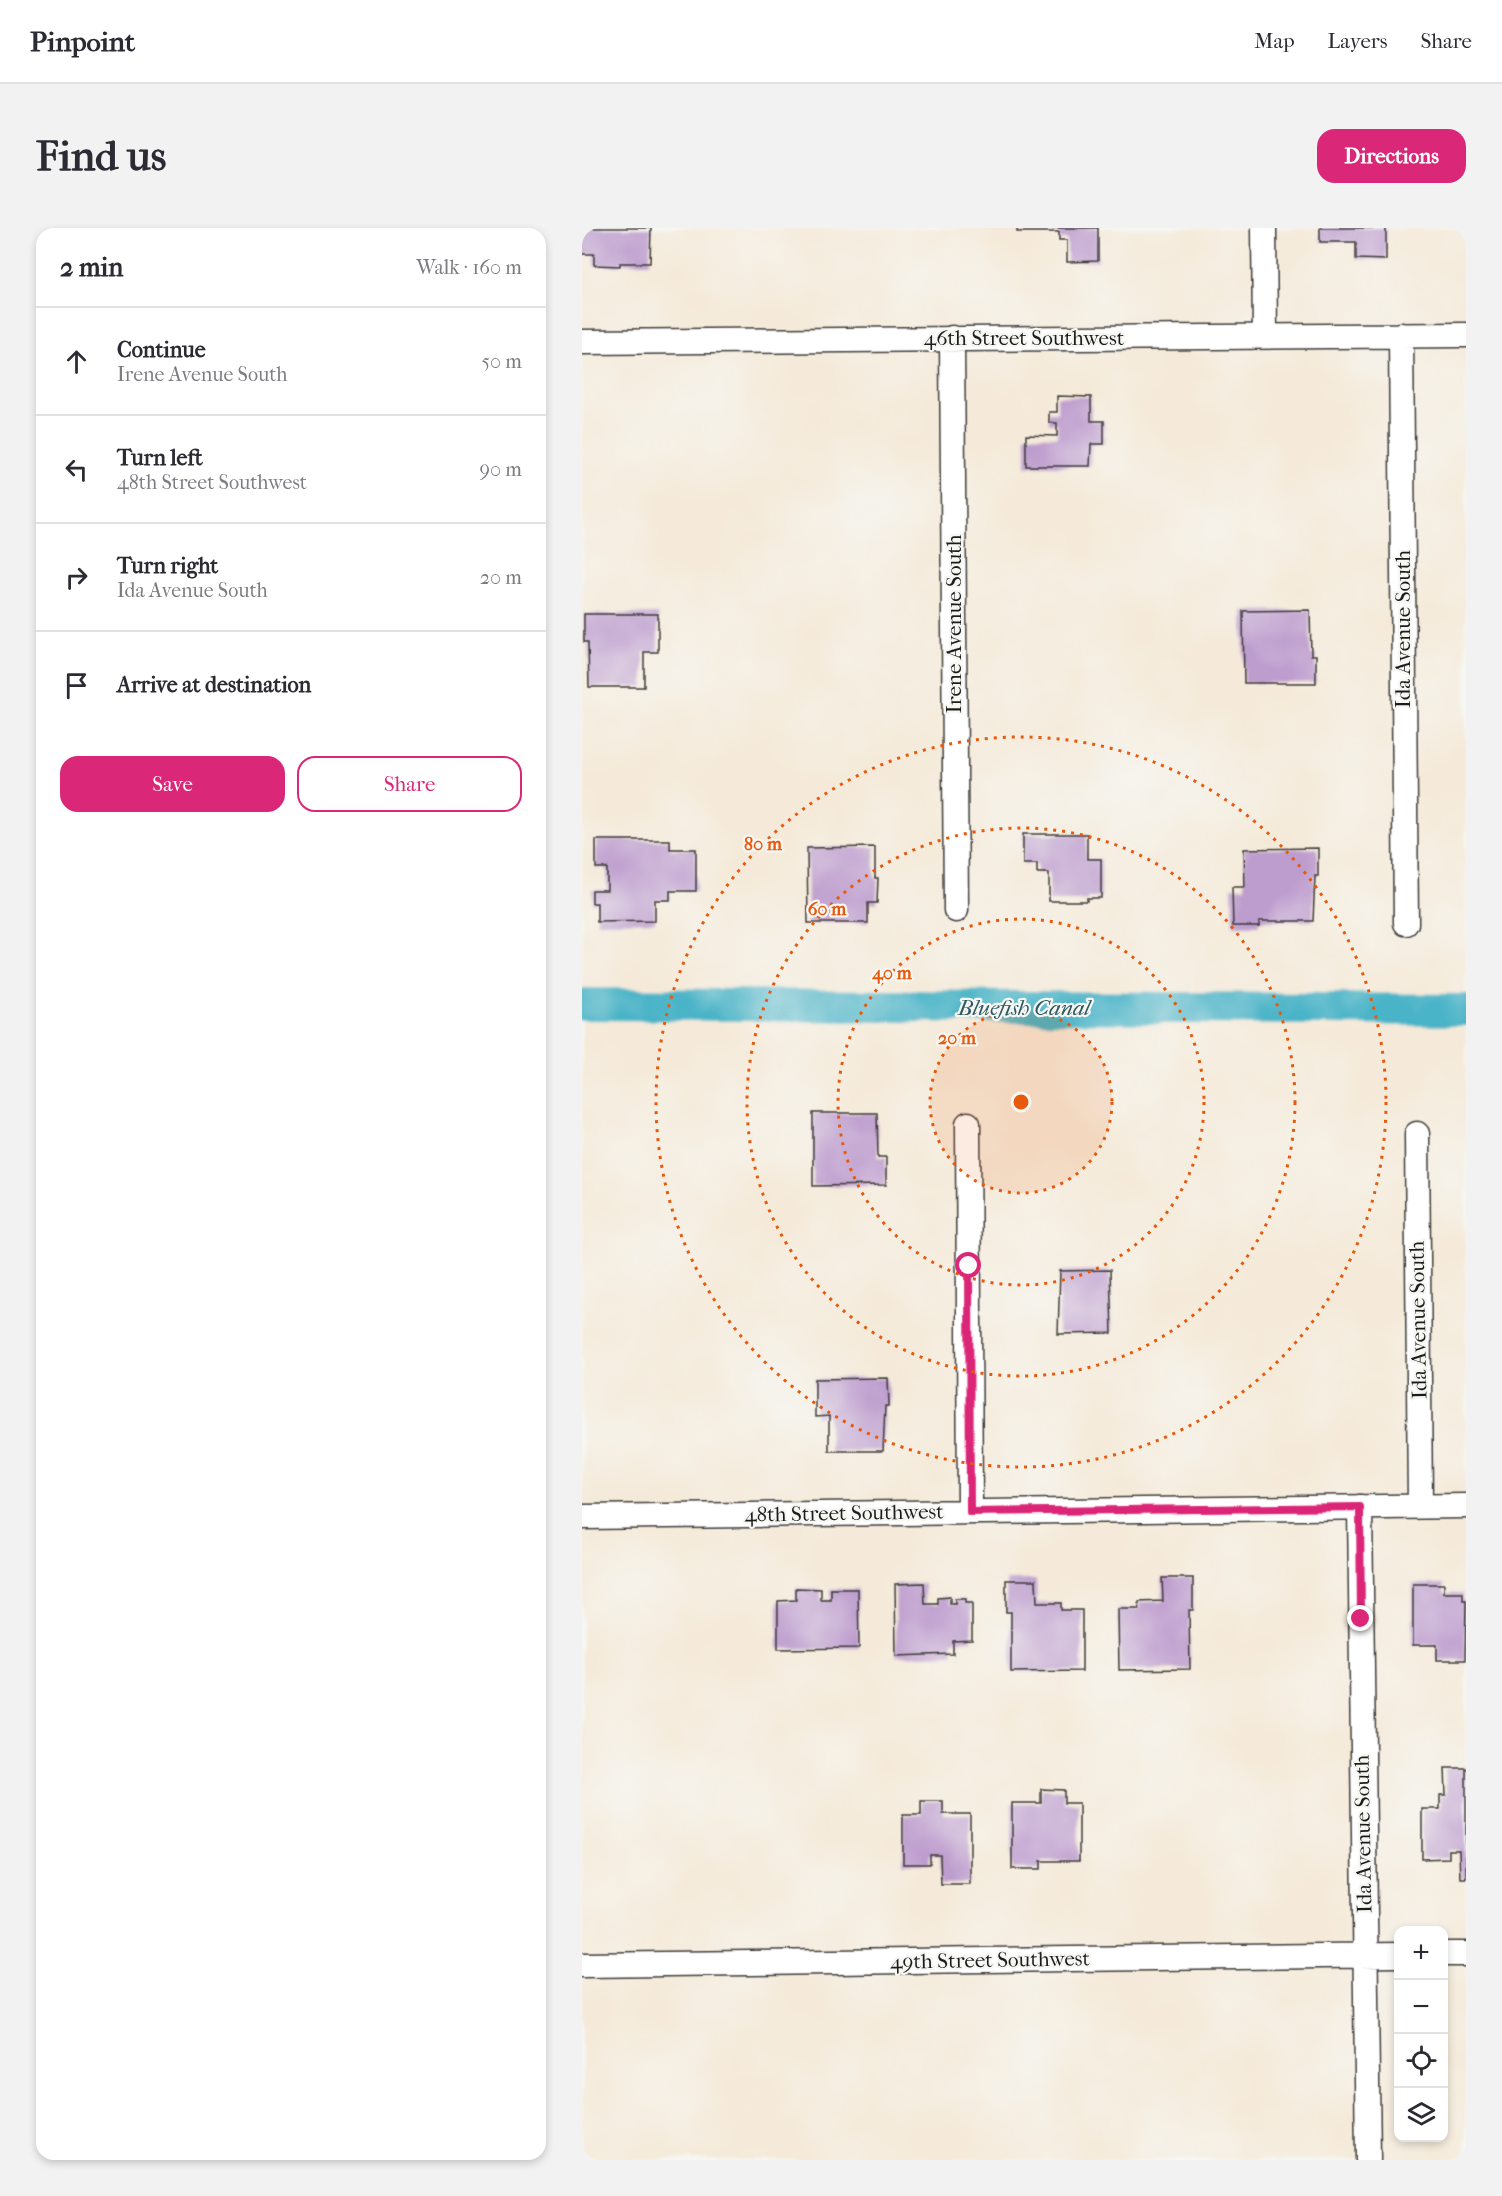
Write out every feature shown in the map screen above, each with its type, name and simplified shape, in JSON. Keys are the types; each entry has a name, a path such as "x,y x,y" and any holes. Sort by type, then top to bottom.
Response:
{"street":[{"path":"1264,228 1265,336"},
{"name":"Ida Avenue South","path":"1401,335 1406,923"},
{"name":"46th Street Southwest","path":"582,342 1466,335"},
{"name":"Irene Avenue South","path":"952,338 956,910"},
{"path":"968,1124 970,1512"},
{"name":"Ida Avenue South","path":"1417,1134 1420,1506"},
{"name":"48th Street Southwest","path":"582,1517 1466,1506"},
{"name":"Ida Avenue South","path":"1360,1507 1368,2160"},
{"path":"1448,1954 1466,1954"},
{"name":"49th Street Southwest","path":"582,1965 1394,1955"}],"building":[{"path":"582,228 651,228 650,263 620,263 620,266 594,265 594,254 582,254"},
{"path":"1017,228 1098,228 1098,261 1067,262 1067,240 1059,240 1059,232 1017,232"},
{"path":"1320,228 1386,228 1386,260 1356,259 1356,242 1320,242"},
{"path":"1057,396 1091,397 1091,421 1104,421 1104,444 1091,444 1090,466 1026,466 1026,435 1057,436 1057,423 1049,423 1049,412 1057,412"},
{"path":"1310,610 1311,655 1316,655 1316,683 1244,683 1243,611"},
{"path":"584,614 658,614 658,652 644,652 644,687 589,687 588,642 584,642"},
{"path":"1023,834 1087,834 1087,859 1101,859 1101,898 1087,898 1087,901 1049,901 1049,873 1037,873 1037,864 1023,864"},
{"path":"596,840 670,840 670,849 696,849 696,891 670,891 670,900 655,900 655,921 597,922 597,903 592,903 592,890 607,890 607,868 596,868"},
{"path":"875,847 875,878 878,878 877,903 868,903 868,923 808,923 807,848"},
{"path":"1318,848 1318,876 1315,876 1313,921 1259,921 1259,926 1233,926 1232,887 1245,887 1244,849"},
{"path":"813,1113 877,1113 878,1157 886,1157 886,1185 813,1186"},
{"path":"1110,1270 1112,1333 1058,1334 1060,1271"},
{"path":"888,1378 889,1406 885,1406 883,1451 829,1451 829,1416 815,1417 815,1379"},
{"path":"1162,1578 1193,1578 1193,1610 1189,1610 1190,1669 1119,1670 1118,1609 1139,1609 1139,1602 1163,1601"},
{"path":"1006,1580 1036,1580 1037,1603 1061,1603 1061,1610 1082,1610 1082,1671 1011,1672 1011,1612 1006,1612"},
{"path":"924,1583 925,1604 938,1604 938,1598 950,1597 950,1604 955,1604 955,1599 965,1599 965,1603 972,1603 972,1640 953,1641 953,1654 896,1656 895,1584"},
{"path":"1413,1584 1444,1584 1444,1593 1463,1593 1463,1601 1466,1601 1465,1660 1437,1660 1437,1645 1413,1645"},
{"path":"796,1588 821,1589 821,1600 831,1600 831,1589 858,1589 859,1648 778,1649 778,1601 796,1600"},
{"path":"1445,1768 1466,1768 1466,1878 1460,1878 1459,1850 1449,1850 1449,1858 1422,1859 1422,1809 1440,1809 1440,1795 1446,1795"},
{"path":"1041,1789 1064,1790 1064,1803 1079,1803 1079,1861 1041,1861 1041,1869 1012,1869 1012,1803 1041,1803"},
{"path":"921,1801 943,1801 943,1814 970,1814 970,1884 941,1884 940,1855 930,1855 930,1864 903,1864 903,1815 921,1815"}],"waterway":[{"name":"Bluefish Canal","path":"582,1004 1466,1010"}],"route":[{"path":"969,1266 970,1512 1360,1507 1361,1619"}]}
